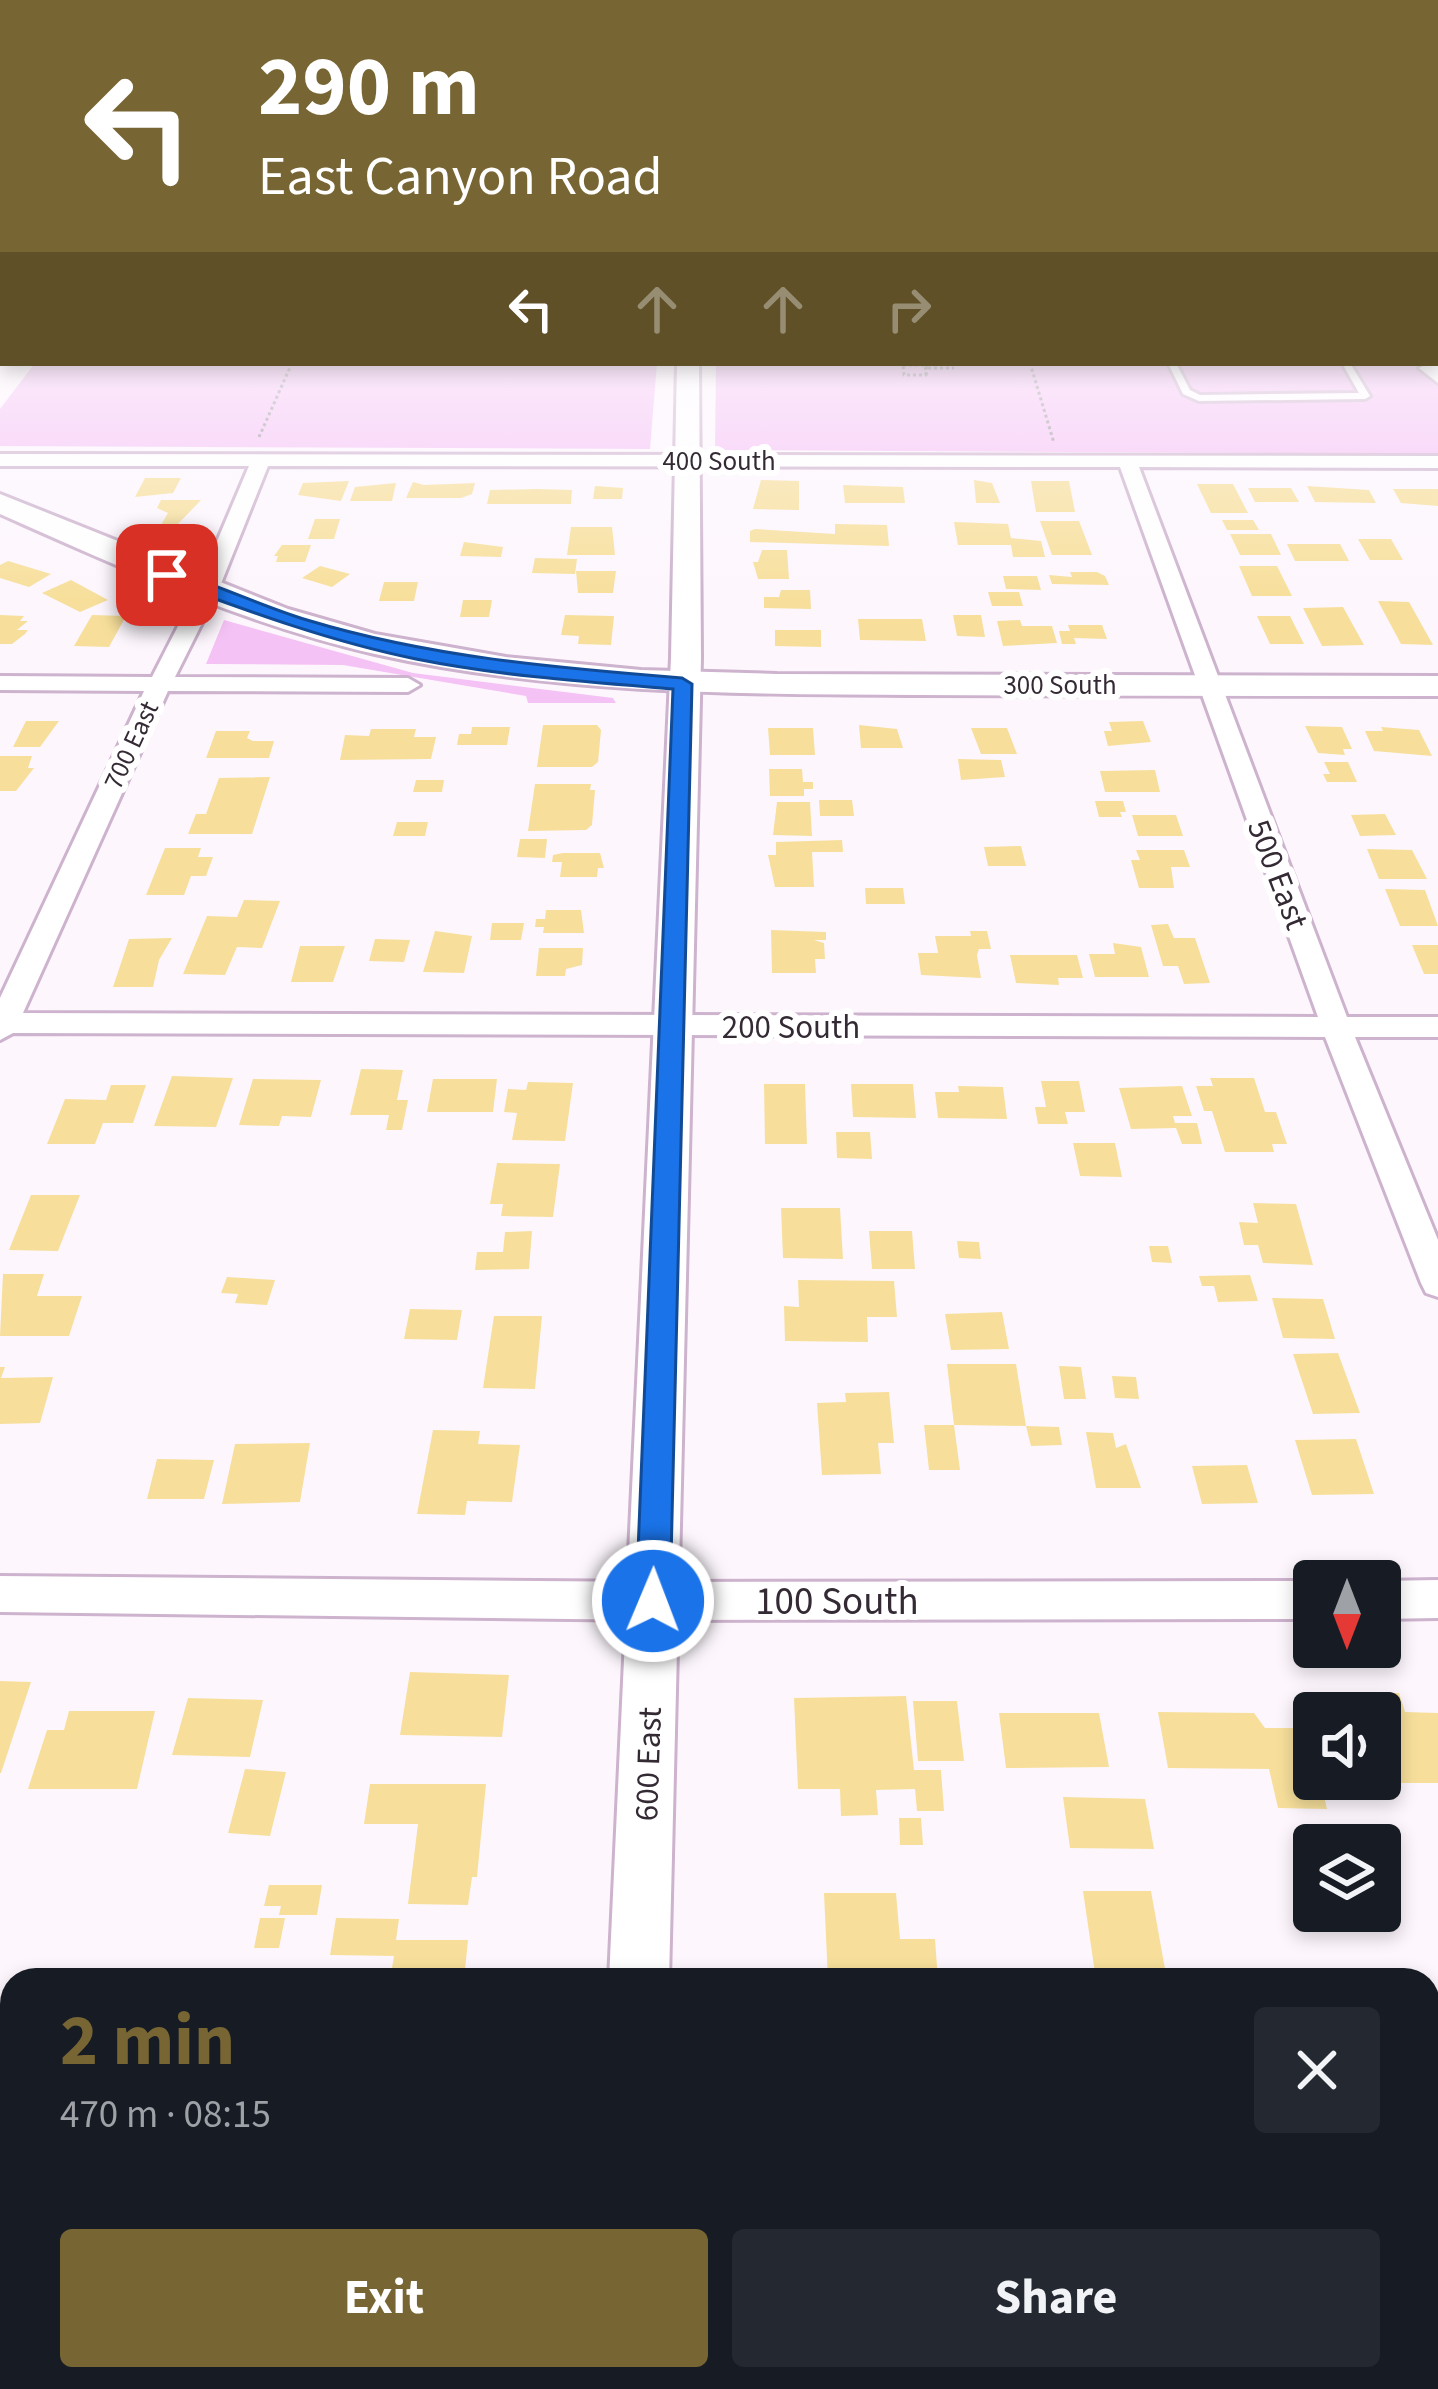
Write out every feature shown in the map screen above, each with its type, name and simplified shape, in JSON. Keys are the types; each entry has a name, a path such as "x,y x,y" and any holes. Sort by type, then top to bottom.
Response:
{"main road":[{"name":"300 South","path":"0,502 207,591 299,624 416,653 557,674 682,684 1438,686"}],"street":[{"name":"600 East","path":"639,1968 674,1026 688,376"},
{"name":"400 South","path":"0,460 257,456 1438,462"},
{"name":"700 East","path":"1,1025 207,591 257,456"},
{"name":"500 East","path":"1127,461 1336,1026 1438,1283"},
{"path":"0,683 408,685"},
{"name":"200 South","path":"1,1025 1438,1027"},
{"name":"100 South","path":"0,1594 653,1601 1293,1600"},
{"path":"1401,1600 1438,1599"}],"lane":[{"path":"1179,376 1186,392 1199,398 1365,396 1354,376"}],"path":[{"path":"257,456 287,376"},
{"path":"1034,376 1054,444"}],"shaded area":[{"path":"25,376 656,376 650,449 0,446 0,409"},
{"path":"716,376 1438,376 1438,454 715,450"},
{"path":"224,620 413,673 613,698 616,703 528,703 526,696 343,665 206,664"}],"building":[{"path":"145,478 181,478 173,493 135,497"},
{"path":"761,480 799,481 799,510 753,509"},
{"path":"974,480 992,483 1000,503 976,503"},
{"path":"349,481 341,501 298,495 303,483"},
{"path":"1031,481 1069,481 1075,512 1036,512"},
{"path":"413,482 475,483 472,494 461,498 406,498"},
{"path":"396,483 392,501 350,501 355,487"},
{"path":"1197,484 1233,484 1248,513 1211,513"},
{"path":"843,485 903,487 905,503 845,503"},
{"path":"595,486 623,488 622,499 593,499"},
{"path":"1307,486 1369,490 1376,503 1315,502"},
{"path":"1248,488 1291,488 1299,502 1255,502"},
{"path":"1393,489 1438,489 1438,506 1401,503"},
{"path":"490,490 572,490 571,504 487,504"},
{"path":"161,500 201,500 177,525 161,525 168,513 157,508"},
{"path":"315,519 340,519 334,539 308,539"},
{"path":"1222,520 1253,520 1259,530 1227,530"},
{"path":"1040,521 1079,521 1092,555 1052,555"},
{"path":"954,522 1008,524 1011,538 1041,541 1045,557 1013,557 1011,545 958,545"},
{"path":"835,524 887,525 889,546 750,542 750,531 755,529 835,534"},
{"path":"571,527 612,527 615,555 567,555"},
{"path":"1230,534 1271,534 1281,555 1240,555"},
{"path":"1358,539 1391,539 1403,560 1370,560"},
{"path":"464,542 503,547 501,557 460,556"},
{"path":"1287,544 1340,544 1349,561 1295,561"},
{"path":"282,545 311,545 305,562 276,562 278,556 274,556"},
{"path":"762,550 787,550 789,579 758,579 753,562 758,562"},
{"path":"535,558 577,559 575,574 532,573"},
{"path":"8,561 51,574 29,587 0,578 0,565"},
{"path":"320,566 350,574 332,587 302,578"},
{"path":"1239,566 1277,566 1292,596 1252,596"},
{"path":"576,571 616,571 613,593 578,593"},
{"path":"1070,572 1097,572 1109,585 1052,584 1049,575 1072,577"},
{"path":"1003,576 1037,576 1041,590 1006,589"},
{"path":"71,580 108,600 80,612 42,593"},
{"path":"384,582 418,582 414,601 379,601"},
{"path":"781,590 810,590 811,609 764,608 764,597 779,597"},
{"path":"988,592 1019,592 1023,606 992,606"},
{"path":"463,600 492,600 489,617 460,617"},
{"path":"1378,601 1409,602 1433,645 1401,644"},
{"path":"1343,607 1364,645 1322,646 1303,608"},
{"path":"0,615 24,616 20,621 28,621 17,630 28,630 12,644 0,644"},
{"path":"92,615 126,616 109,647 74,646"},
{"path":"565,615 614,616 611,645 578,644 579,636 561,635"},
{"path":"953,615 981,615 985,637 957,636"},
{"path":"1257,616 1290,616 1304,644 1270,644"},
{"path":"858,619 922,619 926,641 860,640"},
{"path":"1020,620 1022,626 1052,626 1057,643 1003,646 997,621"},
{"path":"1068,625 1102,625 1107,639 1074,638 1076,644 1062,644 1059,631 1070,631"},
{"path":"775,630 821,630 821,647 775,646"},
{"path":"26,721 59,721 40,747 13,747"},
{"path":"1143,721 1151,742 1108,746 1104,731 1112,731 1109,722"},
{"path":"543,725 597,725 601,730 598,762 592,767 537,767"},
{"path":"859,725 897,729 903,748 861,748"},
{"path":"1305,726 1342,727 1352,749 1343,749 1345,755 1318,753"},
{"path":"472,727 510,727 507,745 457,745 459,734 471,734"},
{"path":"1381,727 1419,730 1432,756 1374,751 1365,731 1383,731"},
{"path":"768,728 813,728 815,755 770,755"},
{"path":"971,728 1007,728 1017,754 981,754"},
{"path":"371,729 416,729 414,737 436,737 431,759 340,760 345,735 369,736"},
{"path":"216,731 250,731 247,738 253,741 274,741 269,758 206,758"},
{"path":"0,756 32,756 28,768 34,768 16,791 0,791"},
{"path":"958,759 1001,760 1005,777 961,780"},
{"path":"1324,762 1348,762 1357,782 1327,782 1323,774 1330,774"},
{"path":"769,769 802,769 803,782 813,782 813,789 804,789 804,796 770,796"},
{"path":"1155,770 1160,792 1105,792 1100,771"},
{"path":"270,777 252,834 188,834 196,814 206,814 219,778"},
{"path":"416,780 444,780 442,792 413,792"},
{"path":"535,784 591,784 590,790 595,790 592,825 586,830 528,831"},
{"path":"819,800 852,800 854,816 820,816"},
{"path":"1095,801 1123,801 1126,812 1120,812 1122,817 1099,817"},
{"path":"777,802 810,802 812,836 773,835"},
{"path":"1385,814 1396,835 1360,836 1351,815"},
{"path":"1132,815 1176,815 1183,836 1138,836"},
{"path":"397,822 428,822 425,836 393,836"},
{"path":"520,839 547,839 545,858 517,857"},
{"path":"842,840 843,852 812,852 814,887 775,887 768,855 776,855 776,842"},
{"path":"1021,846 1026,866 988,866 984,847"},
{"path":"165,848 201,848 198,857 213,857 206,876 191,876 184,895 146,895"},
{"path":"1367,849 1412,850 1427,879 1379,879"},
{"path":"1136,850 1184,850 1190,867 1171,867 1174,888 1139,888 1131,860 1140,860"},
{"path":"600,853 604,868 598,868 597,877 560,877 562,862 552,862 553,855"},
{"path":"865,888 903,888 905,904 866,904"},
{"path":"1385,889 1425,890 1438,926 1400,926"},
{"path":"244,900 280,901 262,948 237,947 225,975 183,974 207,916 237,917"},
{"path":"546,910 581,910 584,933 543,933 544,927 535,927 536,919 545,919"},
{"path":"492,923 524,923 521,940 490,940"},
{"path":"1168,924 1174,938 1195,938 1210,983 1184,984 1178,966 1163,966 1151,925"},
{"path":"771,930 826,932 826,940 814,940 824,943 825,959 815,959 816,973 772,973"},
{"path":"435,931 472,936 464,973 423,972"},
{"path":"970,931 987,931 991,949 979,949 977,955 981,978 921,975 918,953 938,953 935,936 971,936"},
{"path":"172,938 159,960 153,987 113,987 129,939"},
{"path":"375,939 410,940 404,962 369,961"},
{"path":"1113,943 1141,947 1149,977 1095,977 1089,954 1115,954"},
{"path":"1412,945 1438,945 1438,974 1424,974"},
{"path":"300,946 345,946 333,982 291,982"},
{"path":"539,948 583,948 582,965 566,969 565,976 536,976"},
{"path":"1010,955 1077,955 1083,978 1058,978 1059,985 1016,983"},
{"path":"361,1069 403,1070 397,1100 408,1100 402,1130 386,1130 389,1115 350,1115"},
{"path":"172,1076 233,1078 216,1127 154,1126"},
{"path":"1210,1078 1254,1078 1265,1112 1276,1112 1287,1144 1272,1144 1274,1152 1225,1152 1212,1111 1204,1111 1196,1086 1213,1086"},
{"path":"253,1079 321,1080 311,1117 282,1116 279,1126 239,1125"},
{"path":"433,1079 497,1079 493,1112 427,1112"},
{"path":"1041,1081 1079,1081 1085,1112 1065,1112 1068,1124 1038,1124 1035,1107 1046,1107"},
{"path":"528,1082 573,1083 565,1141 512,1140 517,1113 504,1112 508,1089 526,1090"},
{"path":"764,1084 805,1084 807,1144 765,1144"},
{"path":"851,1084 913,1084 916,1118 853,1117"},
{"path":"111,1085 146,1085 133,1123 103,1123 95,1144 47,1144 65,1099 106,1100"},
{"path":"958,1086 1003,1087 1007,1119 938,1118 935,1092 959,1092"},
{"path":"1182,1086 1192,1116 1173,1116 1175,1123 1197,1123 1202,1144 1182,1144 1176,1128 1131,1129 1119,1088"},
{"path":"836,1132 870,1132 872,1159 837,1158"},
{"path":"1073,1143 1115,1143 1122,1177 1080,1176"},
{"path":"497,1163 560,1164 553,1217 501,1216 503,1204 490,1204"},
{"path":"31,1195 80,1195 58,1251 9,1250"},
{"path":"1253,1203 1296,1204 1313,1265 1263,1263 1258,1245 1244,1245 1239,1222 1258,1223"},
{"path":"781,1208 840,1208 843,1259 783,1258"},
{"path":"532,1231 529,1269 475,1270 477,1252 503,1252 505,1232"},
{"path":"869,1231 912,1231 915,1269 872,1269"},
{"path":"957,1241 979,1242 981,1259 959,1258"},
{"path":"1149,1246 1168,1246 1172,1263 1152,1262"},
{"path":"3,1274 44,1274 37,1296 82,1296 69,1336 0,1336"},
{"path":"1250,1275 1258,1301 1218,1302 1214,1286 1202,1286 1199,1276"},
{"path":"227,1277 275,1280 267,1305 235,1303 238,1294 221,1293"},
{"path":"798,1280 894,1281 897,1317 867,1317 868,1342 785,1341 784,1306 799,1307"},
{"path":"1272,1298 1323,1299 1335,1339 1283,1338"},
{"path":"410,1309 462,1310 457,1340 404,1339"},
{"path":"1002,1312 1009,1349 951,1350 945,1314"},
{"path":"494,1316 542,1316 535,1389 483,1388"},
{"path":"1338,1353 1360,1413 1313,1414 1293,1354"},
{"path":"947,1364 1016,1364 1026,1426 954,1425"},
{"path":"1059,1366 1081,1367 1086,1399 1064,1399"},
{"path":"0,1367 5,1367 1,1378 53,1377 40,1423 0,1424"},
{"path":"1112,1376 1136,1377 1139,1399 1115,1398"},
{"path":"889,1392 894,1443 878,1443 881,1474 822,1475 817,1403 846,1402 845,1393"},
{"path":"924,1425 954,1425 960,1470 929,1470"},
{"path":"1026,1426 1059,1427 1062,1445 1031,1446"},
{"path":"433,1430 480,1431 478,1444 520,1445 512,1502 467,1501 465,1515 417,1514"},
{"path":"1086,1432 1113,1433 1116,1448 1126,1444 1141,1488 1096,1488"},
{"path":"1356,1439 1374,1494 1312,1495 1295,1440"},
{"path":"310,1443 300,1502 222,1504 235,1444"},
{"path":"157,1459 214,1460 204,1499 147,1499"},
{"path":"1247,1465 1258,1503 1202,1504 1192,1466"},
{"path":"410,1672 509,1675 502,1737 400,1735"},
{"path":"0,1681 31,1682 1,1773 0,1773"},
{"path":"906,1696 914,1770 941,1770 944,1811 917,1811 915,1789 876,1790 878,1815 841,1816 840,1789 798,1789 794,1698"},
{"path":"188,1698 263,1700 250,1757 172,1755"},
{"path":"1401,1699 1405,1712 1438,1713 1438,1783 1401,1783"},
{"path":"913,1701 957,1701 964,1761 918,1761"},
{"path":"69,1711 155,1711 137,1789 28,1789 47,1730 64,1730"},
{"path":"1158,1712 1254,1713 1265,1728 1293,1728 1293,1800 1325,1800 1327,1809 1278,1808 1269,1769 1168,1768"},
{"path":"999,1713 1099,1713 1109,1767 1006,1768"},
{"path":"245,1769 286,1772 270,1836 228,1833"},
{"path":"370,1784 486,1784 477,1877 472,1877 468,1905 408,1904 418,1824 364,1824"},
{"path":"1063,1797 1145,1799 1154,1849 1070,1848"},
{"path":"899,1818 921,1818 923,1845 900,1845"},
{"path":"269,1885 322,1885 317,1915 279,1915 281,1906 264,1906"},
{"path":"1083,1891 1151,1891 1165,1968 1094,1968"},
{"path":"824,1893 896,1893 900,1939 935,1939 937,1968 827,1968"},
{"path":"260,1918 285,1918 279,1948 254,1948"},
{"path":"336,1918 399,1919 396,1940 468,1940 465,1968 392,1968 394,1956 330,1955"}],"route":[{"path":"167,575 299,624 416,653 557,674 682,684 653,1601"}]}
